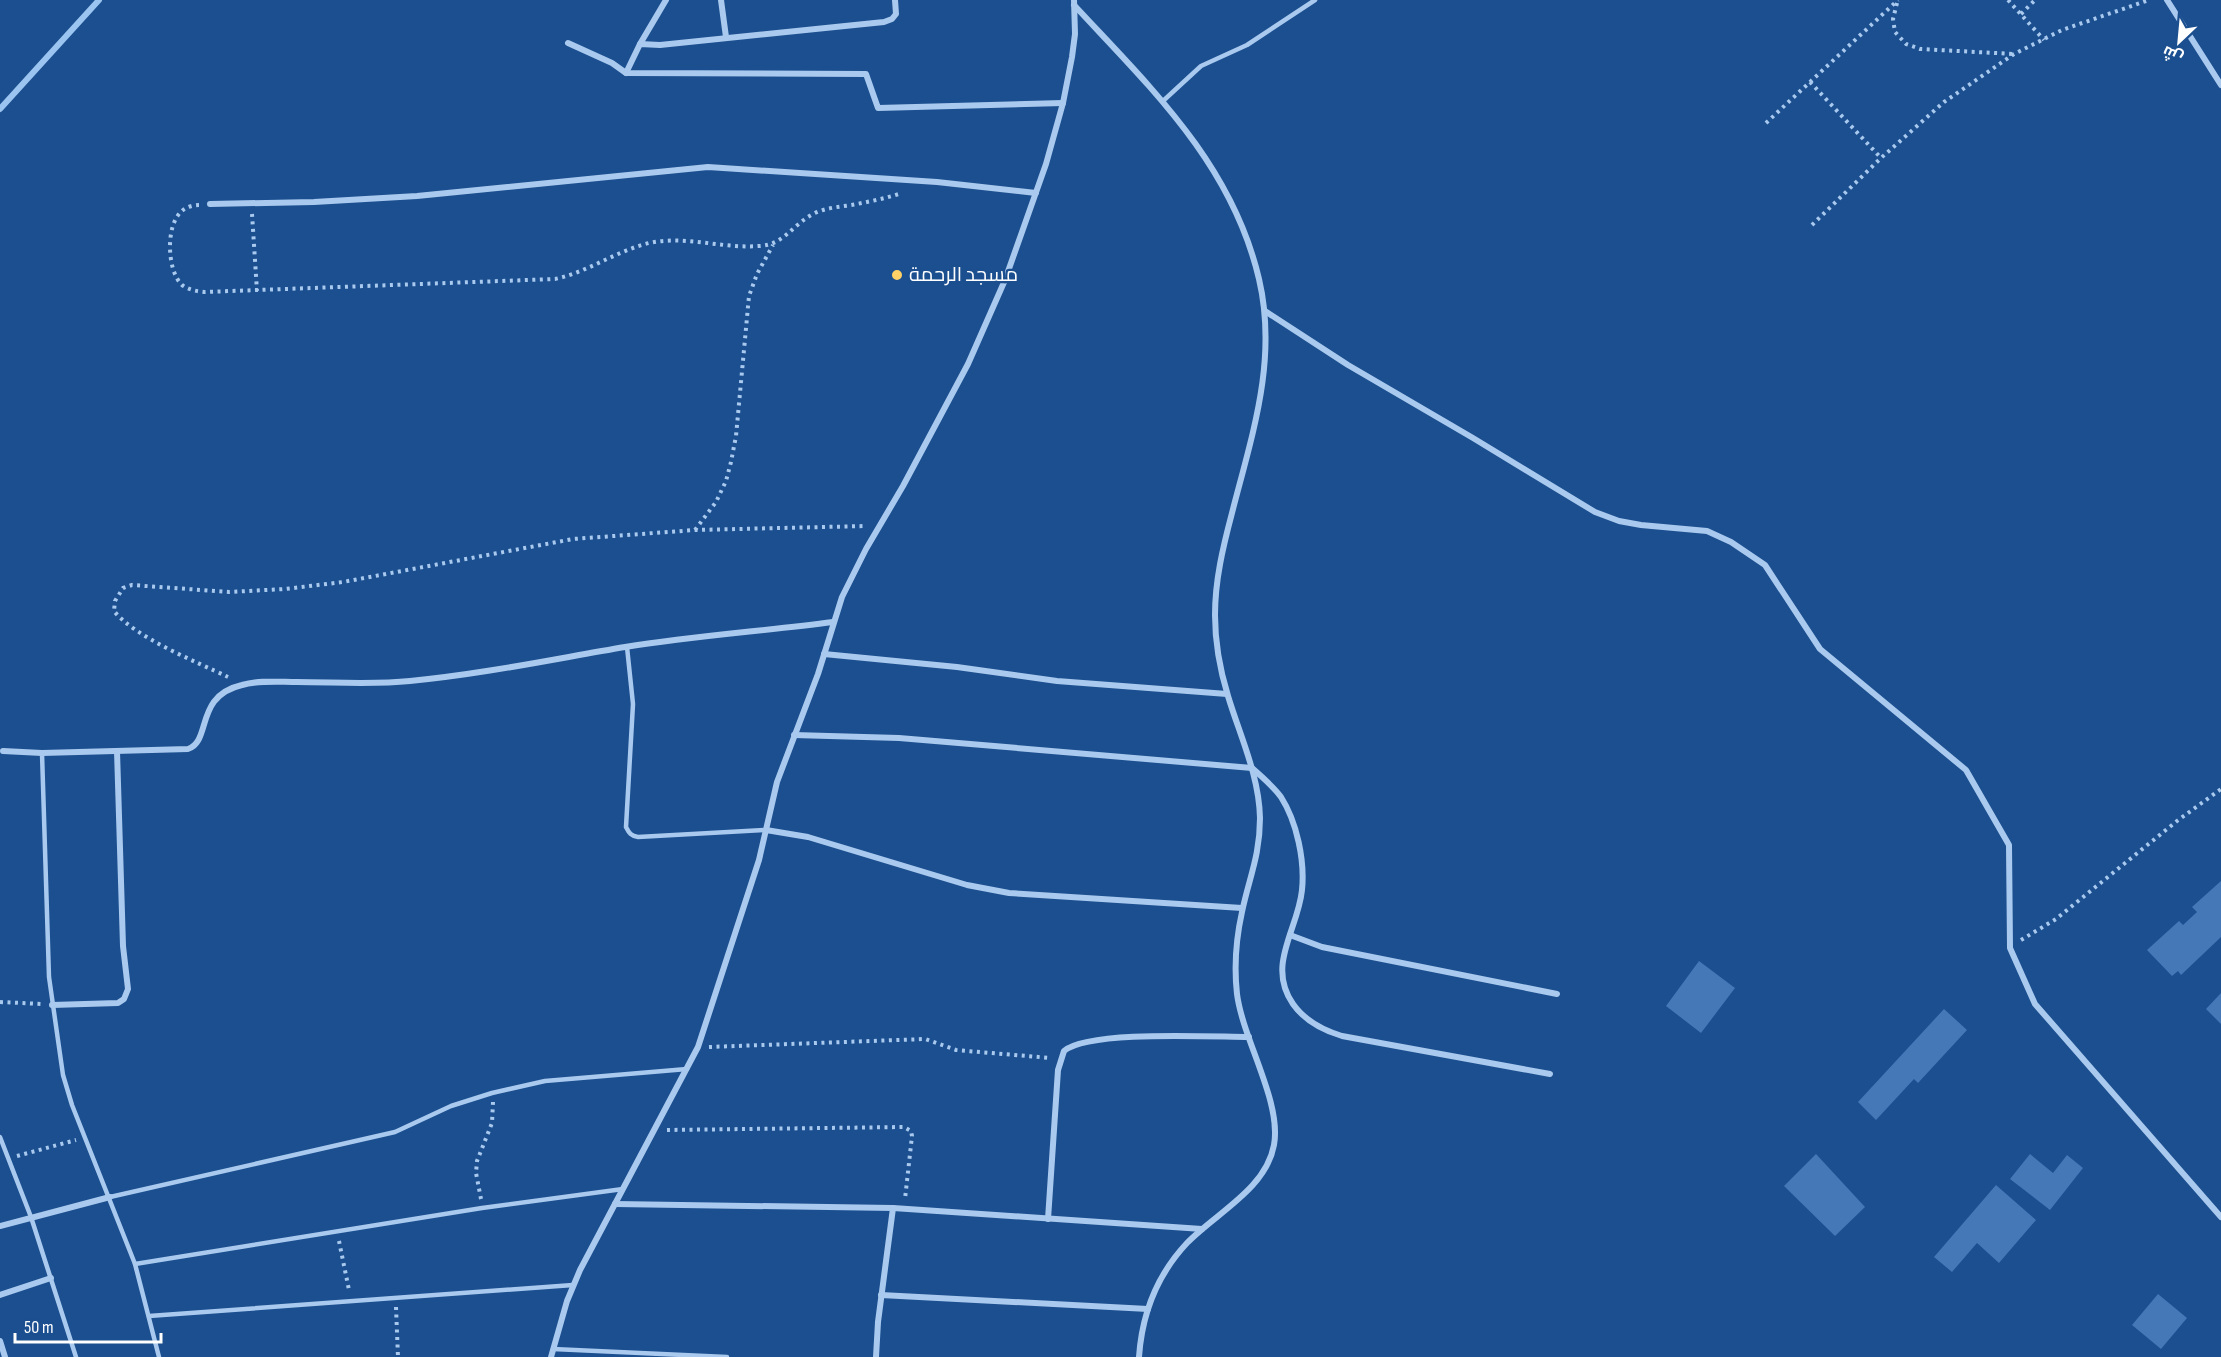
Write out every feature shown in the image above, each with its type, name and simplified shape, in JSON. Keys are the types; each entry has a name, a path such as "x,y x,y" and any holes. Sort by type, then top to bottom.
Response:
{"street":[{"path":"626,73 666,0"},
{"path":"721,0 726,37"},
{"path":"640,44 660,45 884,22 892,20 896,14 895,0"},
{"path":"2167,0 2221,85"},
{"path":"1074,2 1163,101 1205,154 1227,193 1249,245 1259,277 1265,311 1266,357 1261,402 1224,541 1216,592 1217,644 1227,694 1252,768 1260,815 1256,863 1242,908 1236,952 1236,974 1238,995 1249,1037 1274,1113 1276,1131 1274,1148 1268,1165 1258,1180 1188,1241 1166,1270 1148,1309 1140,1339 1139,1357"},
{"path":"551,1357 573,1285 698,1047 759,860 777,782 824,654 833,622 853,573 968,364 1005,280 1036,193 1063,103 1072,57 1074,2"},
{"path":"568,44 612,63 626,73 867,74 878,108 1063,103"},
{"path":"210,204 314,202 417,196 708,167 937,182 1036,193"},
{"path":"1265,311 1348,366 1595,512 1618,521 1641,525 1707,531 1731,542 1765,565 1820,649 1966,770 2008,845 2010,948 2035,1004 2221,1217"},
{"path":"2,751 42,753 188,749 194,747 201,735 206,713 212,704 221,694 242,685 272,682 408,681 476,673 627,647 833,622"},
{"path":"824,654 957,667 1057,681 1227,694"},
{"path":"794,735 899,738 1252,768 1280,797 1287,808 1295,832 1303,878 1300,904 1283,958 1283,982 1288,996 1296,1007 1316,1026 1342,1036 1550,1074"},
{"path":"52,1005 118,1003 124,999 127,992 123,946 117,751"},
{"path":"766,830 808,837 956,882 1009,892 1242,908"},
{"path":"1290,935 1332,950 1557,994"},
{"path":"1048,1219 1060,1059 1068,1048 1121,1037 1249,1037"},
{"path":"0,1226 110,1197"},
{"path":"615,1204 893,1208 1202,1229"},
{"path":"876,1357 881,1295 893,1208"},
{"path":"0,1295 51,1278"},
{"path":"881,1295 1148,1309"},
{"path":"0,1341 5,1357"}],"lane":[{"path":"1163,101 1201,66 1247,45 1315,0"},
{"path":"627,647 633,704 628,832 638,837 766,830"},
{"path":"42,753 49,977 63,1075 135,1264 159,1357"},
{"path":"110,1197 395,1132 450,1106 492,1093 545,1081 688,1069"},
{"path":"0,1137 31,1217 76,1357"},
{"path":"135,1264 482,1208 623,1189"},
{"path":"149,1316 573,1285"},
{"path":"553,1349 727,1357"}],"path":[{"path":"2008,0 2044,40"},
{"path":"2021,14 2035,0"},
{"path":"1812,225 1881,158 1944,102 2014,54 2062,30 2149,0"},
{"path":"1898,1 1893,19 1895,32 1906,44 1934,51 2014,54"},
{"path":"1766,123 1898,1"},
{"path":"1810,82 1881,158"},
{"path":"210,204 195,205 183,210 176,217 171,239 170,260 174,274 182,285 204,292 555,279 573,275 627,250 650,243 671,240 758,246 773,244 783,239 812,214 832,207 887,198 907,191"},
{"path":"252,203 257,291"},
{"path":"695,530 716,502 726,481 731,462 749,296 757,274 773,244"},
{"path":"242,685 152,639 127,623 114,610 118,594 123,588 132,585 229,592 343,582 573,539 695,530 880,526"},
{"path":"2010,948 2056,919 2177,821 2221,789"},
{"path":"0,1002 52,1005"},
{"path":"698,1047 925,1039 956,1050 1060,1059"},
{"path":"482,1208 476,1173 477,1161 492,1123 492,1093"},
{"path":"655,1130 904,1127 911,1131 912,1136 904,1209"},
{"path":"8,1159 86,1137"},
{"path":"337,1232 351,1302"},
{"path":"396,1299 398,1357"}],"building":[{"path":"2221,881 2221,937 2181,975 2178,971 2172,976 2147,950 2179,921 2183,925 2197,912 2192,907"},
{"path":"1699,961 1735,988 1701,1033 1666,1006"},
{"path":"2221,993 2221,1024 2206,1009"},
{"path":"1944,1009 1967,1030 1918,1083 1914,1079 1876,1120 1858,1102"},
{"path":"1816,1154 1865,1207 1835,1236 1784,1186"},
{"path":"2030,1154 2053,1173 2067,1155 2083,1168 2050,1210 2010,1179"},
{"path":"1996,1185 2036,1220 1999,1263 1977,1243 1952,1272 1934,1257"},
{"path":"2158,1294 2187,1318 2161,1349 2132,1325"}],"waterway":[{"path":"0,109 99,0"}],"place":[{"name":"مسجد الرحمة","path":"897,275"}]}
